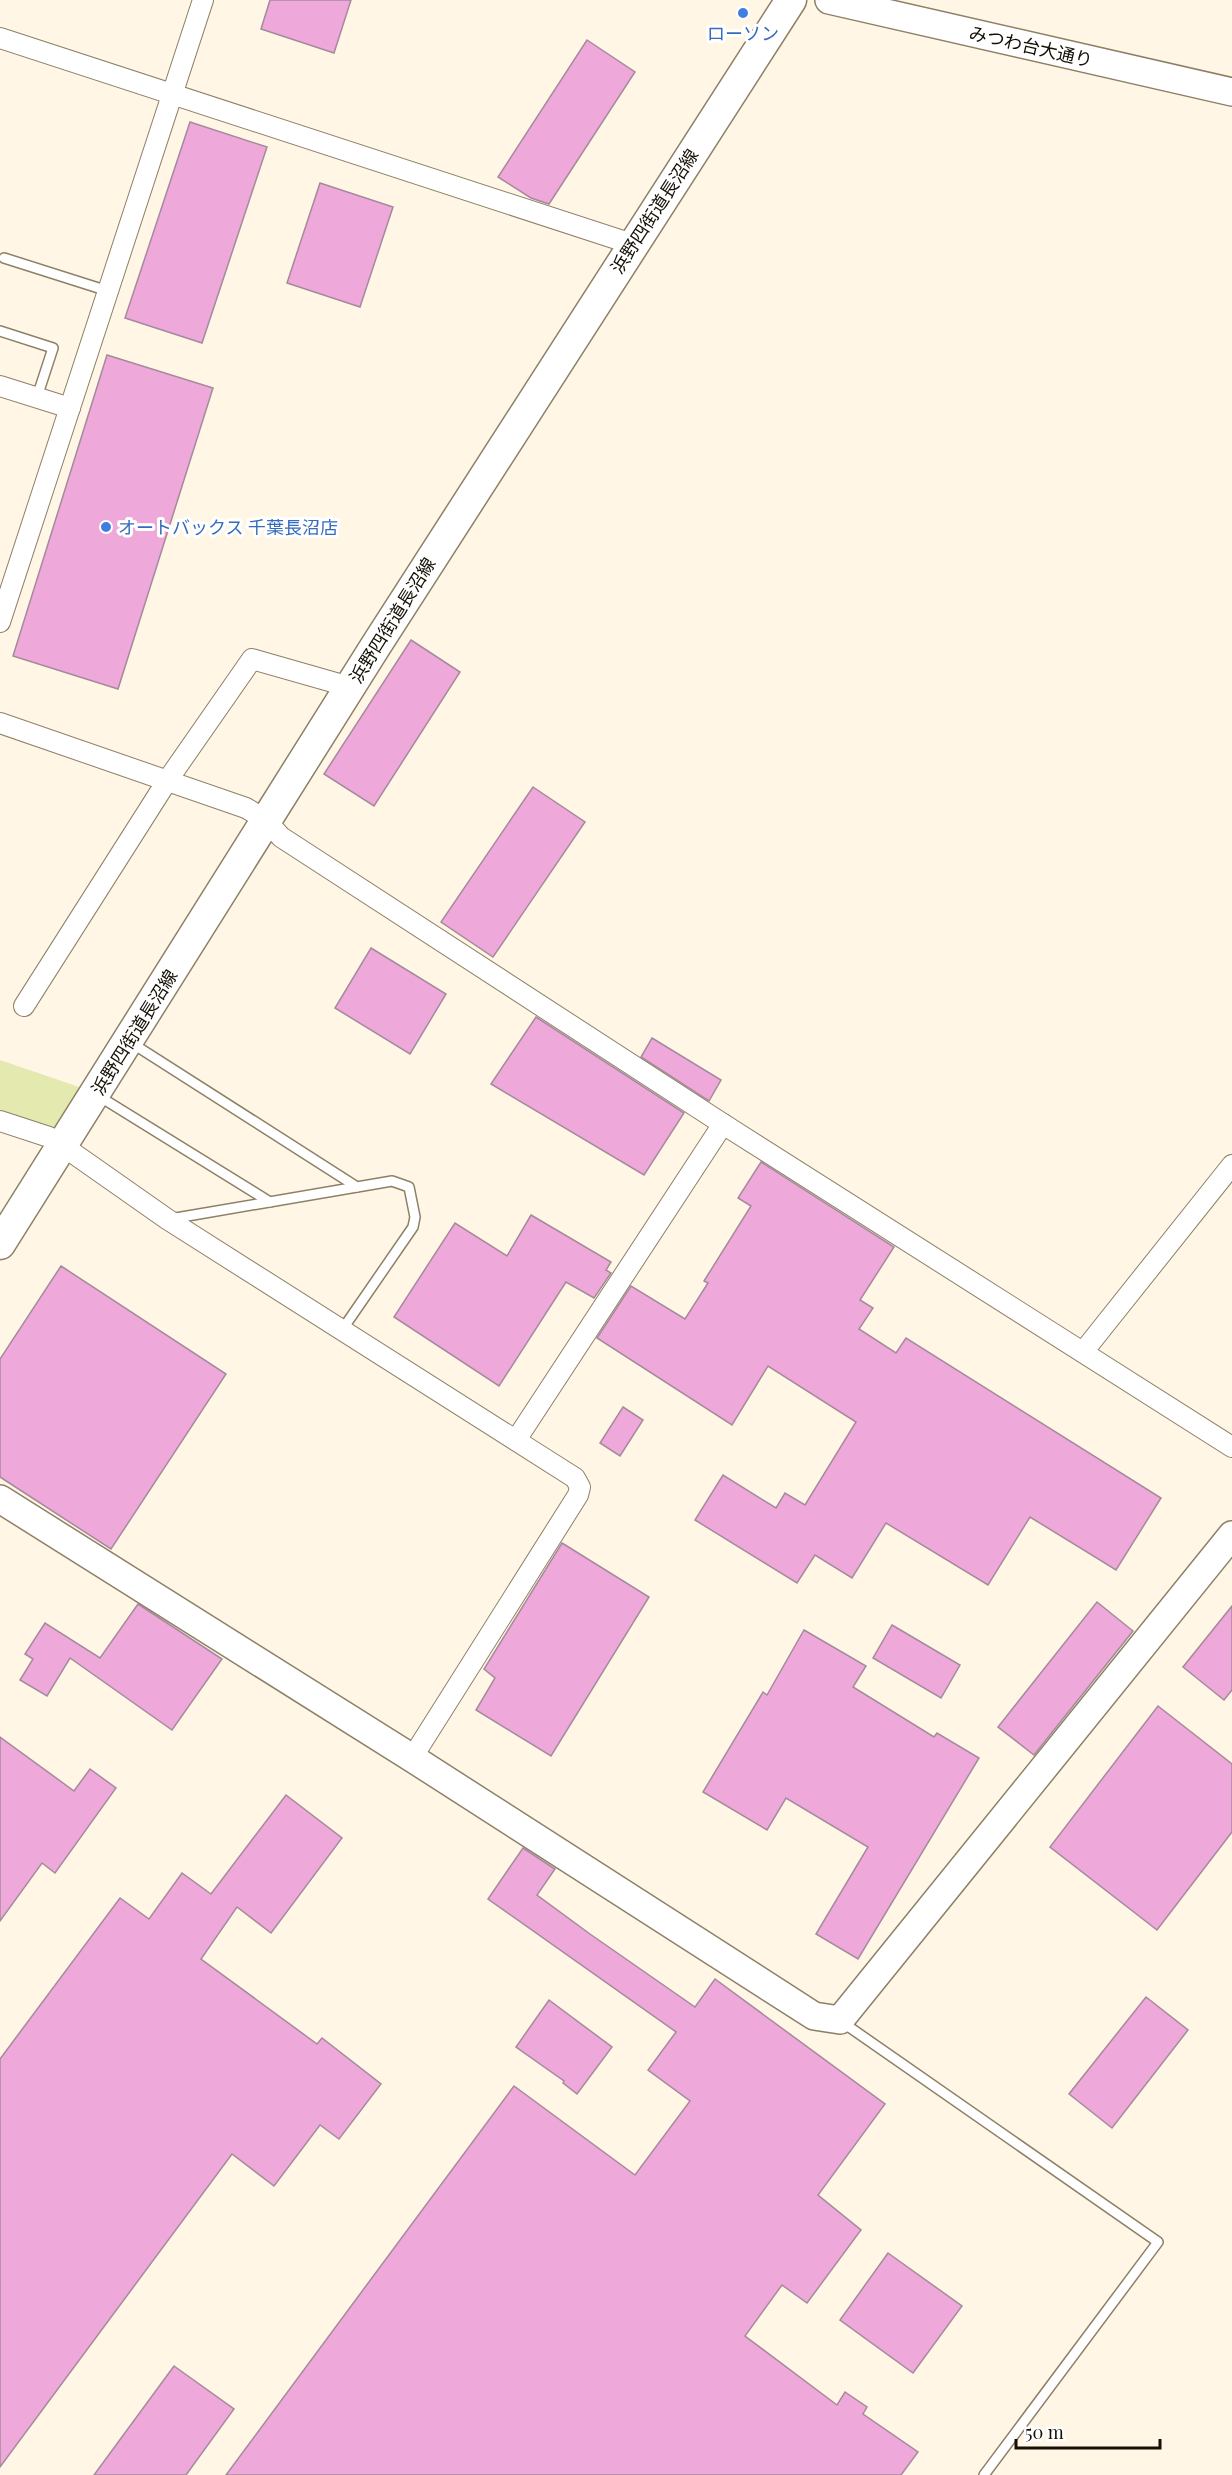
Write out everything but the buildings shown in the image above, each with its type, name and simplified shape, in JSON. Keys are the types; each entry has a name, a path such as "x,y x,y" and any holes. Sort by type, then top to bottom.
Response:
{"main road":[{"name":"浜野四街道長沼線","path":"0,1244 350,687 632,244 791,0"}],"street":[{"path":"0,622 203,0"},
{"name":"みつわ台大通り","path":"829,0 1232,92"},
{"path":"0,38 632,244"},
{"path":"0,386 70,408"},
{"path":"24,1006 167,781 252,659 350,687"},
{"path":"0,723 246,808 266,820 281,837 723,1124 1232,1447"},
{"path":"0,1121 49,1137 168,1219 575,1478 580,1487 578,1495 412,1758"},
{"path":"516,1440 723,1124"},
{"path":"1083,1352 1232,1165"},
{"path":"0,1499 412,1758 814,2016 840,2020 1232,1535"}],"lane":[{"path":"4,258 108,291"},
{"path":"0,331 53,348 37,398"},
{"path":"128,1041 357,1187"},
{"path":"95,1093 270,1202"},
{"path":"168,1219 392,1181 402,1183 409,1188 415,1217 412,1227 342,1330"},
{"path":"840,2020 1158,2242 984,2475"}],"green space":[{"path":"0,1060 85,1089 57,1131 0,1112"}],"place":[{"name":"ローソン","path":"743,13"},
{"name":"オートバックス 千葉長沼店","path":"106,527"}]}
